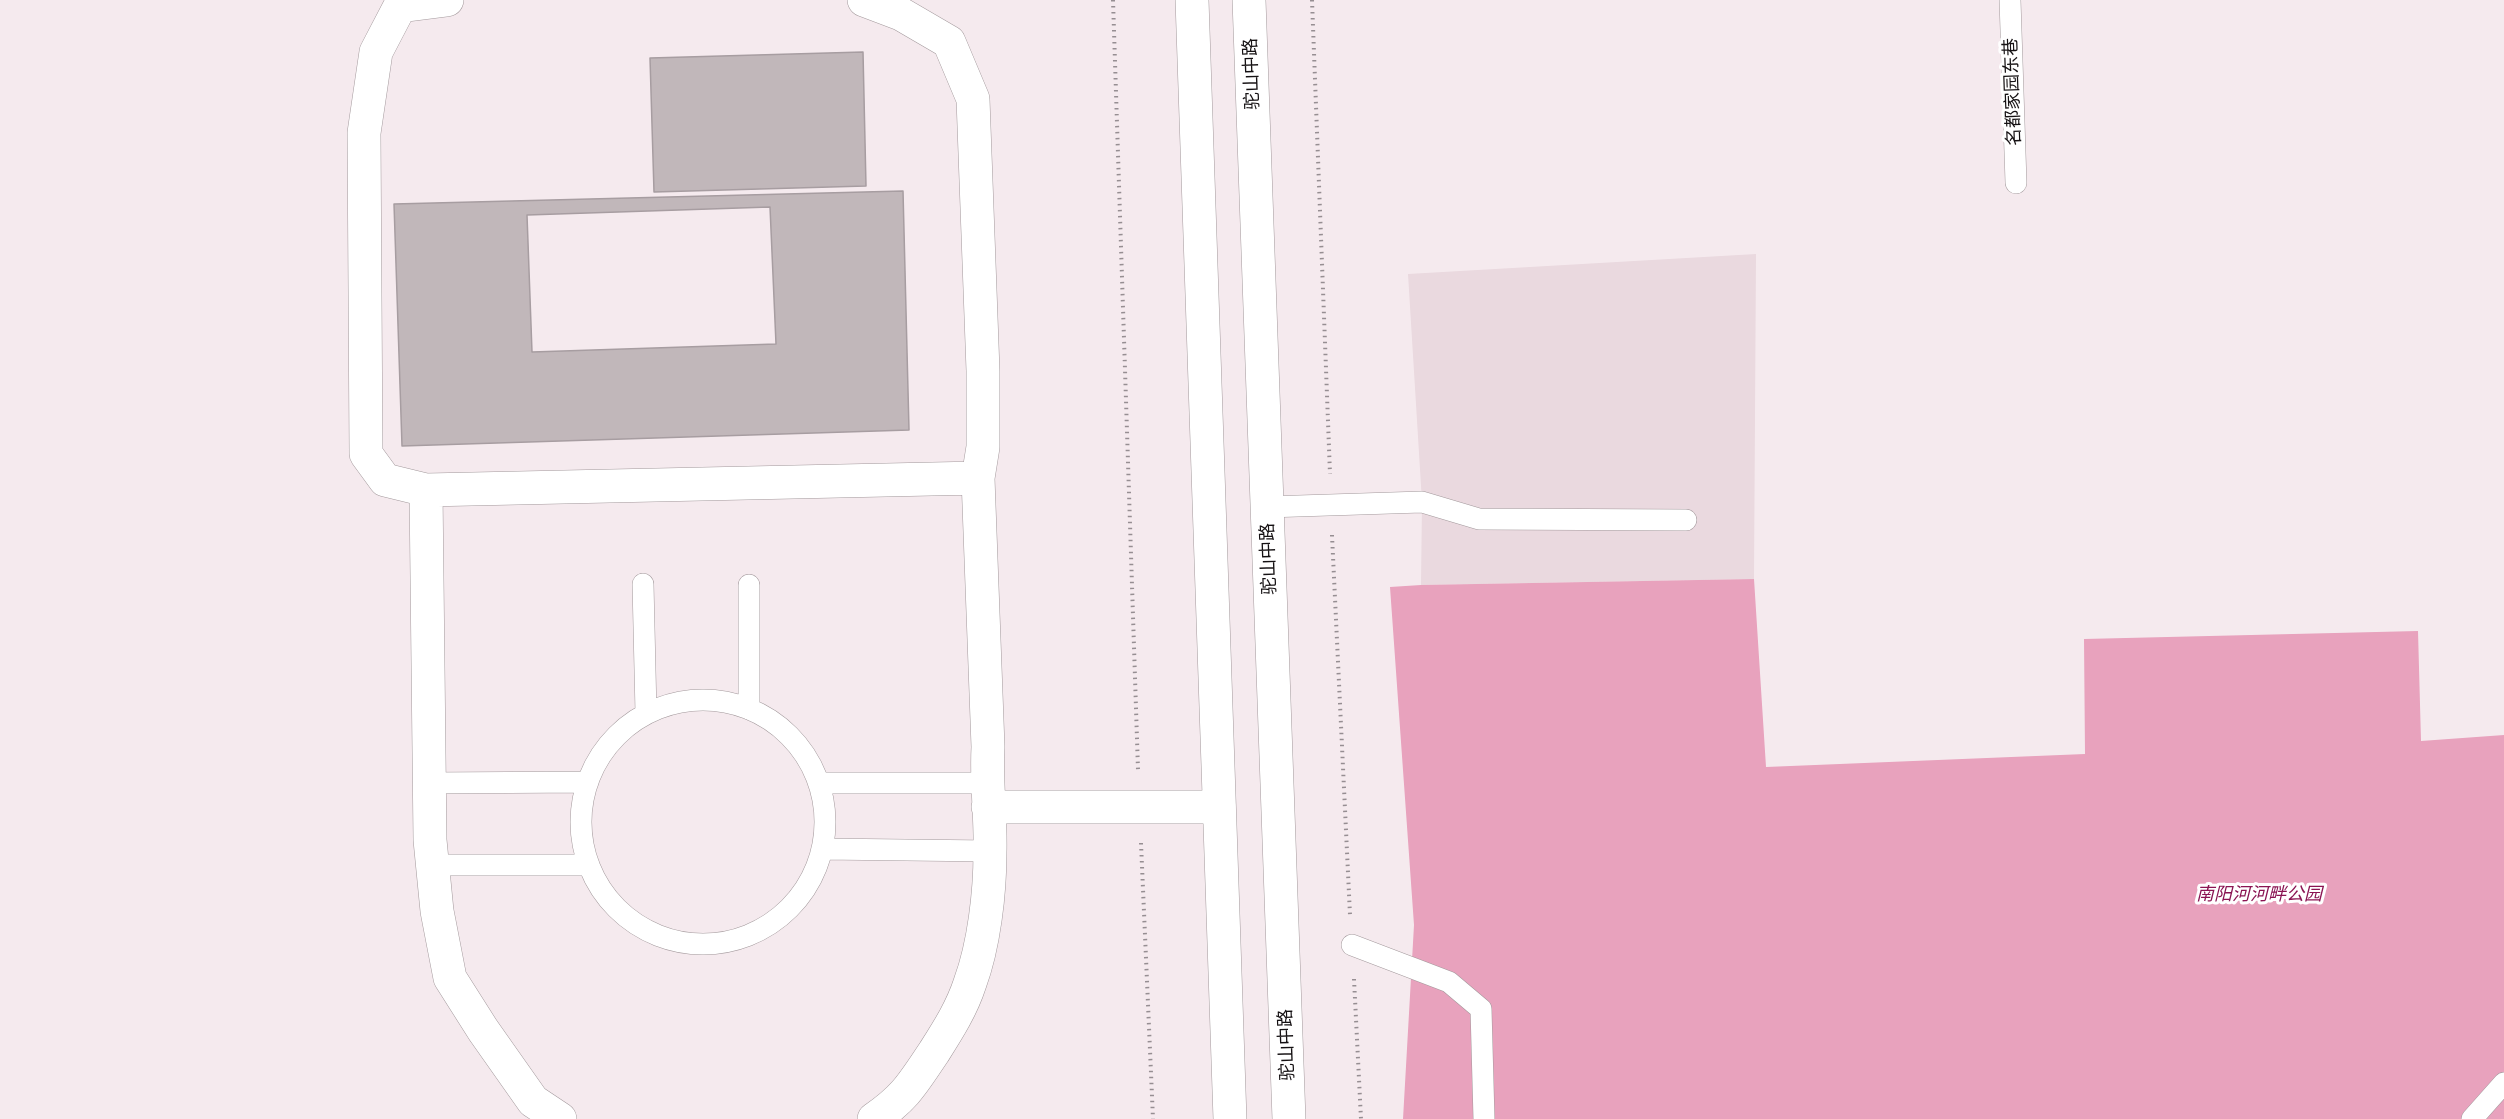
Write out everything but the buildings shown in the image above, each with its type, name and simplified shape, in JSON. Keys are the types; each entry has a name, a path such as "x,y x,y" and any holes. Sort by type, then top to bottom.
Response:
{"street":[{"path":"447,0 399,6 376,52 364,133 366,454 385,480 426,490 978,478"},
{"path":"864,0 901,14 949,42 973,99 983,371 983,447 978,478 990,851 984,921 971,982 951,1025 920,1075 897,1104 874,1119"},
{"path":"1192,0 1230,1119"},
{"name":"驼山中路","path":"1249,0 1289,1119"},
{"path":"426,490 429,783 433,865 437,911 450,978 533,1101 560,1119"},
{"path":"987,795 1139,807 1219,807"}],"lane":[{"name":"名都家园东巷","path":"2010,0 2016,183"},
{"path":"1267,507 1422,502 1479,519 1686,520"},
{"path":"643,584 646,713"},
{"path":"748,709 749,585"},
{"path":"685,700 723,700 748,709 758,712 789,733 812,763 824,798 826,835 816,871 797,903 768,927 731,942 691,945 653,934 620,912 595,881 589,865 582,844 581,804 593,766 617,734 646,713 685,700"},
{"path":"429,783 588,782"},
{"path":"819,783 987,795"},
{"path":"822,849 990,851"},
{"path":"433,865 589,865"},
{"path":"1352,945 1449,982 1481,1009 1484,1119"},
{"path":"2472,1119 2504,1083"}],"path":[{"path":"1113,0 1139,807 1153,1119"},
{"path":"1312,0 1331,506 1361,1119"}],"shaded area":[{"path":"1756,254 1754,579 1421,585 1422,502 1408,274"}],"green space":[{"name":"南阳河河畔公园","path":"1754,579 1766,767 2085,754 2084,639 2418,631 2421,741 2504,735 2504,1119 1403,1119 1414,925 1390,587"}]}
